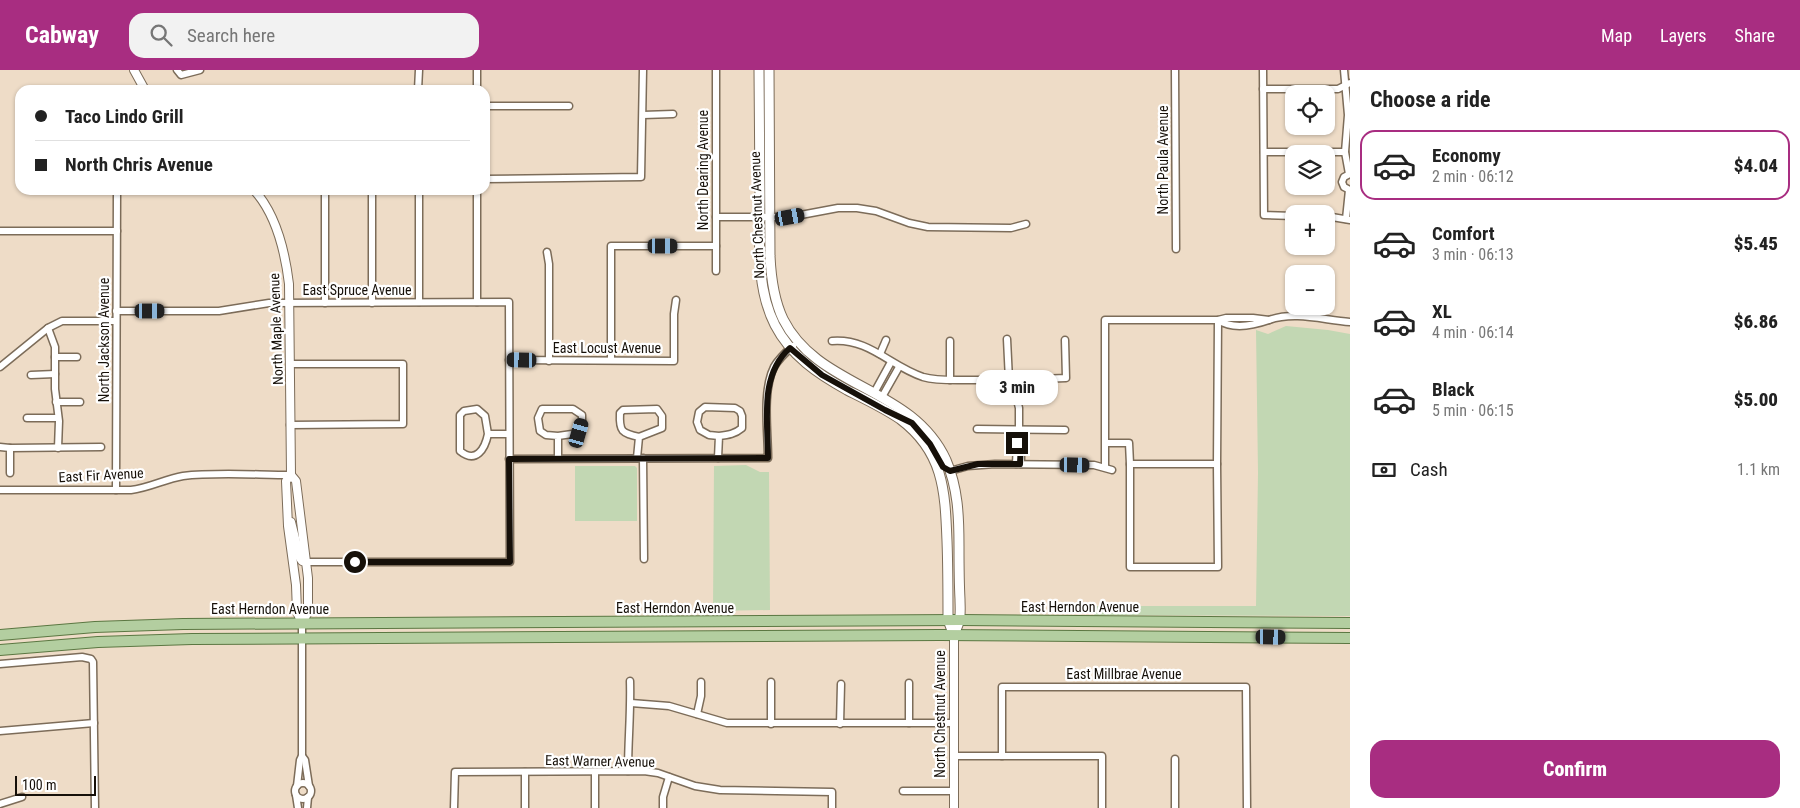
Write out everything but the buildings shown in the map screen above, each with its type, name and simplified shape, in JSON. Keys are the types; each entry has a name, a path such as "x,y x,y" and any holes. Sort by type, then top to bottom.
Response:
{"main road":[{"name":"North Chestnut Avenue","path":"759,70 760,260 762,288 766,301 775,326 790,348 822,375 903,422 922,440 927,448 939,471 946,502 948,620 954,636"},
{"name":"North Chestnut Avenue","path":"768,70 770,256 774,292 783,319 798,342 814,358 907,413 930,436 941,451 950,471 958,509 960,620 954,636"},
{"path":"885,410 912,423 930,444 943,467 950,471"},
{"path":"939,471 946,475 952,505 958,509"},
{"name":"East Herndon Avenue","path":"0,635 144,624 948,620 1350,623"},
{"name":"East Herndon Avenue","path":"0,650 148,640 303,638 954,636 1350,638"}],"street":[{"path":"134,70 142,85"},
{"path":"179,72 200,70"},
{"path":"418,85 419,70"},
{"path":"477,70 477,85"},
{"path":"490,179 642,177 643,70"},
{"name":"North Dearing Avenue","path":"716,70 716,271"},
{"name":"North Paula Avenue","path":"1175,70 1176,249"},
{"path":"1263,70 1264,215 1285,216"},
{"path":"1335,217 1348,219 1350,190 1344,187 1342,182 1344,177 1349,174 1345,152 1348,84 1344,70"},
{"path":"1263,89 1338,89 1348,84"},
{"path":"490,106 569,106"},
{"path":"643,115 673,114"},
{"path":"1264,152 1345,152"},
{"name":"North Jackson Avenue","path":"116,490 117,195"},
{"name":"North Maple Avenue","path":"258,195 273,220 282,248 286,265 290,303 291,475 296,481 306,562 308,612 302,623"},
{"path":"324,195 325,303"},
{"path":"372,195 372,303"},
{"path":"418,195 419,302"},
{"path":"477,195 478,302"},
{"path":"716,217 790,217 838,208 857,208 876,211 909,224 928,227 1012,228 1026,224"},
{"path":"0,231 117,232"},
{"path":"611,360 611,246 716,246"},
{"path":"547,252 549,264 549,360"},
{"name":"East Locust Avenue","path":"509,360 674,361 674,314 676,300"},
{"name":"East Spruce Avenue","path":"116,311 218,311 269,303 509,302 509,360"},
{"path":"1105,467 1105,320 1218,320 1226,326 1253,326 1281,316 1296,316 1350,322"},
{"path":"1105,443 1129,443 1130,567 1218,567 1218,320"},
{"path":"0,367 48,328 62,321 116,321"},
{"path":"48,328 55,347 58,448"},
{"path":"1007,339 1009,380 1015,392 1019,408 1018,464"},
{"path":"880,354 886,340"},
{"path":"832,341 850,341 864,345 899,367 925,378 1009,380 1066,378 1065,340"},
{"path":"950,341 950,380"},
{"path":"509,459 768,458 770,382 776,363 798,342"},
{"path":"55,358 78,358"},
{"path":"287,513 300,558 306,562 510,562 509,360"},
{"path":"878,395 892,362"},
{"path":"290,364 403,364 403,424 290,425"},
{"path":"878,395 899,367"},
{"path":"31,375 55,374"},
{"path":"56,402 80,402"},
{"path":"706,407 735,408 740,410 742,428 738,432 719,436 709,435 700,430 697,422 699,412 706,407"},
{"path":"477,409 485,416 488,434 486,444 481,452 473,456 465,455 460,450 460,415 464,411 477,409"},
{"path":"542,409 573,409 582,415 579,433 558,436 546,435 540,431 538,418 542,409"},
{"path":"657,409 662,416 662,428 639,437 624,433 620,426 620,413 623,410 657,409"},
{"path":"27,418 58,418"},
{"path":"977,429 1065,430"},
{"path":"488,434 509,434"},
{"path":"558,436 558,458"},
{"path":"718,458 719,436"},
{"path":"639,437 644,559"},
{"path":"0,447 101,447"},
{"path":"10,448 10,472"},
{"path":"950,471 978,464 1094,465 1112,470"},
{"path":"1130,464 1217,464"},
{"name":"East Fir Avenue","path":"0,490 116,490 144,488 167,480 191,475 291,475"},
{"name":"North Maple Avenue","path":"291,475 286,481 287,513 296,585 297,612 302,623 303,638 302,756 295,790 298,808"},
{"name":"North Chestnut Avenue","path":"954,636 954,808"},
{"path":"0,664 82,657 91,659 94,666 95,808"},
{"path":"628,771 630,681"},
{"path":"696,714 701,696 701,682"},
{"path":"771,682 771,724"},
{"path":"910,683 910,723"},
{"path":"840,724 841,684"},
{"name":"East Millbrae Avenue","path":"1002,756 1002,687 1246,687 1247,808"},
{"path":"631,703 669,706 726,723 954,723"},
{"path":"0,731 94,723"},
{"name":"North Maple Avenue","path":"302,756 305,760 310,790 307,808"},
{"path":"954,756 1102,756 1102,808"},
{"path":"1175,759 1175,808"},
{"name":"East Warner Avenue","path":"454,808 455,772 628,771 651,772 694,786 720,790 832,792 832,808"},
{"path":"525,772 525,808"},
{"path":"595,772 595,808"},
{"path":"663,808 663,797 668,777"},
{"path":"297,786 304,783 308,786"},
{"name":"North Chestnut Avenue","path":"903,791 954,791"},
{"path":"296,795 302,799 308,797"},
{"path":"0,804 22,797"}],"green space":[{"path":"1286,326 1350,334 1350,616 1094,615 1094,606 1256,606 1258,473 1256,330 1268,334"},
{"path":"746,465 760,472 769,472 770,610 713,611 714,466"},
{"path":"575,466 635,466 637,468 637,521 575,521"}],"route":[{"path":"355,562 510,562 509,459 768,458 768,390 776,363 790,348 810,367 822,375 912,423 930,444 943,467 947,470 950,471 978,464 1020,464 1021,443 1019,441 1017,443"}]}
